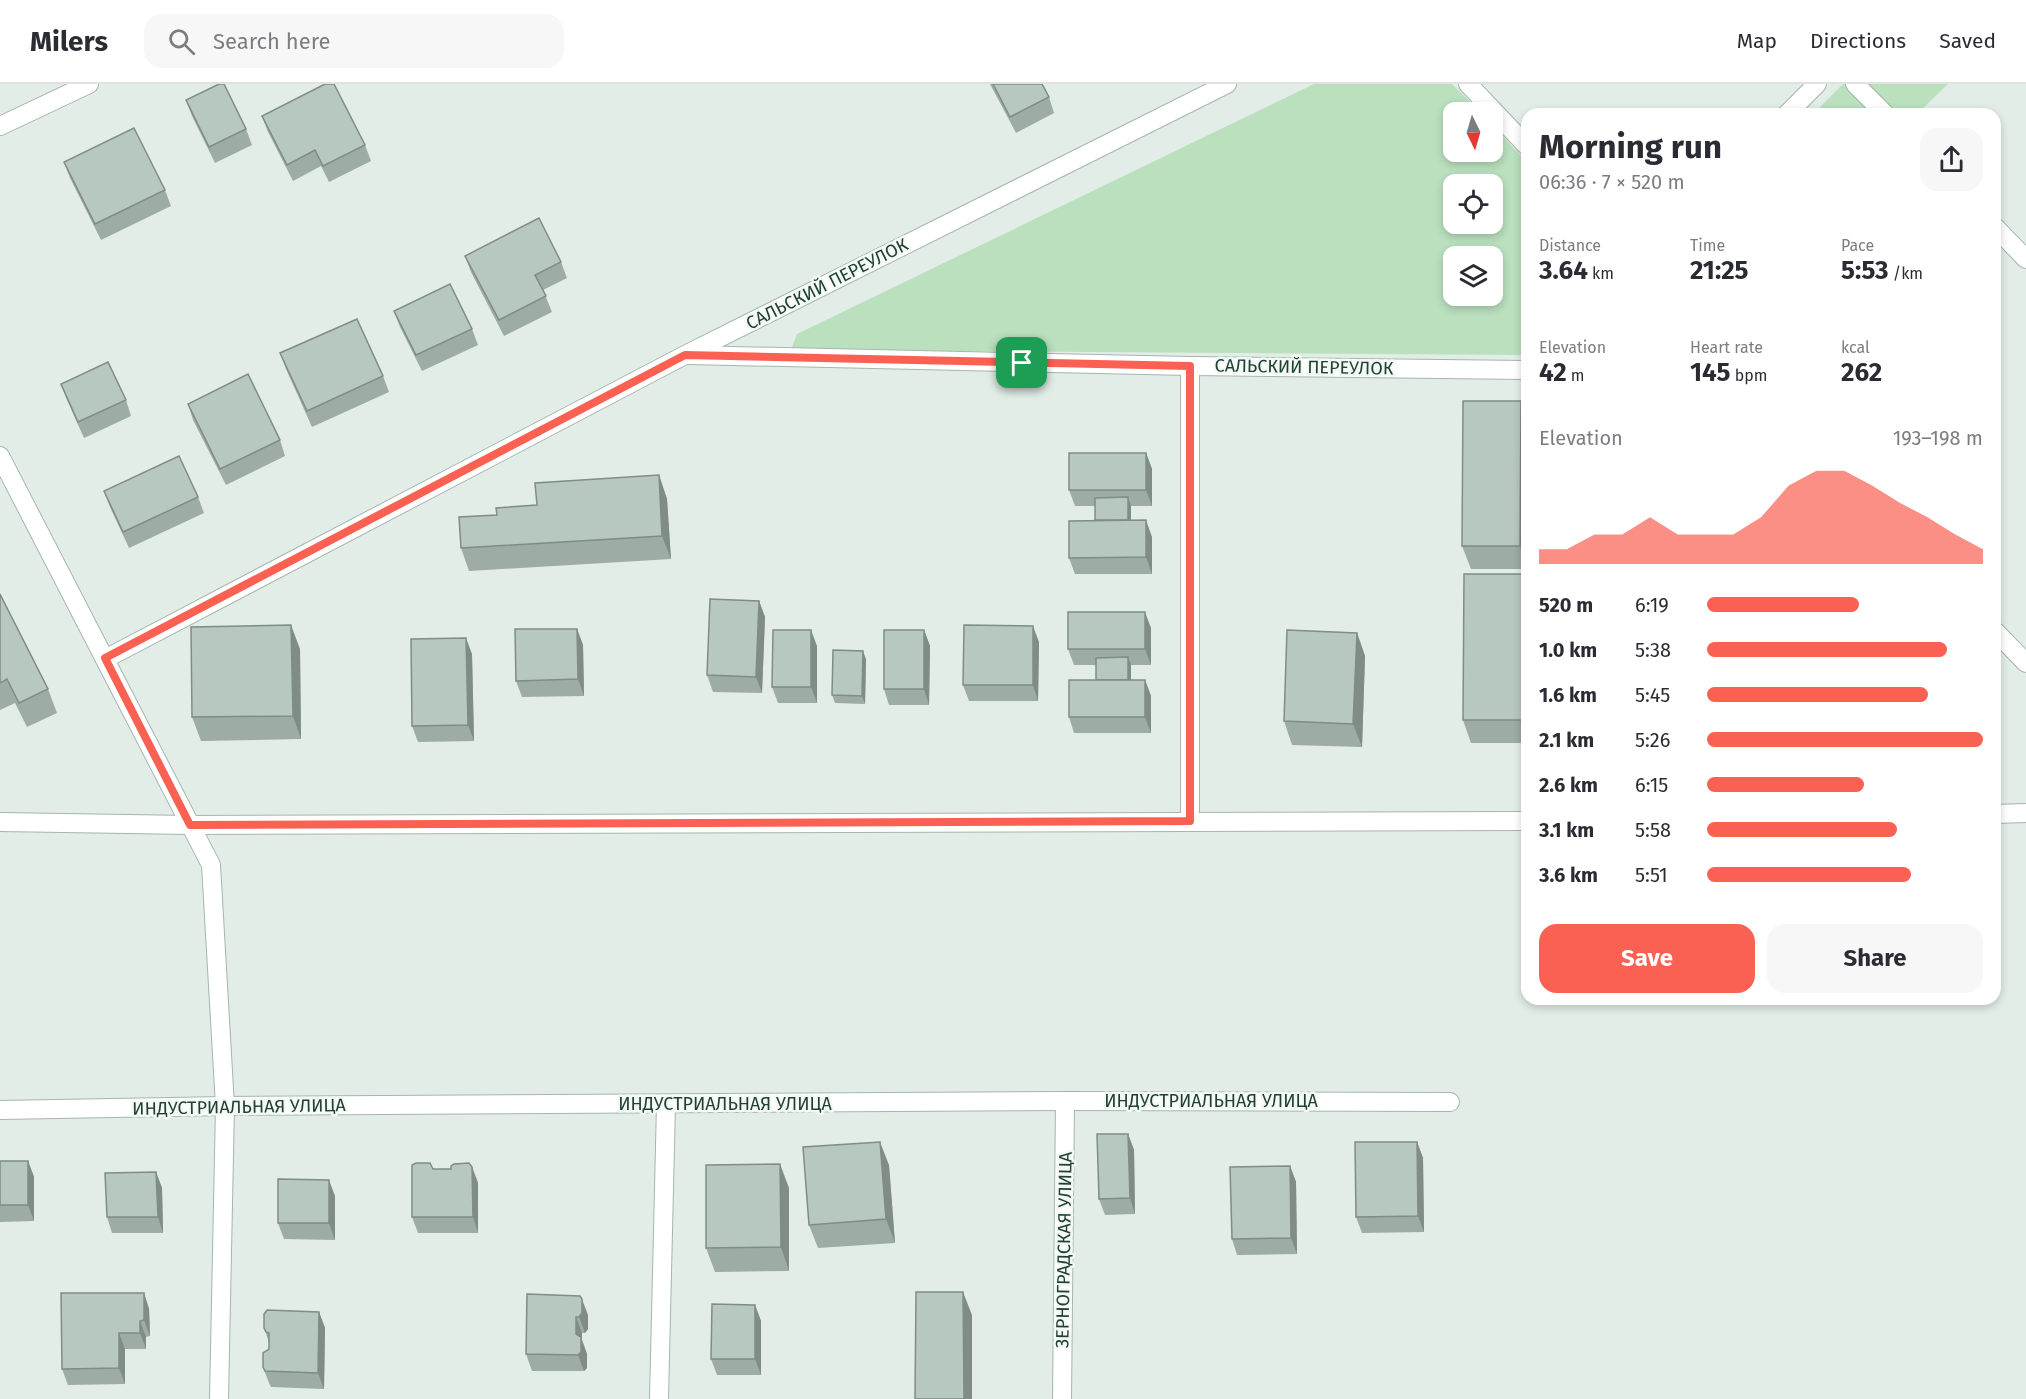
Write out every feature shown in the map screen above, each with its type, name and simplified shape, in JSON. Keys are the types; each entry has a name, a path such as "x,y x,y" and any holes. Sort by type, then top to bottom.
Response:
{"street":[{"path":"0,126 89,84"},
{"name":"САЛЬСКИЙ ПЕРЕУЛОК","path":"105,658 685,355 1227,84"},
{"path":"1468,84 1521,140"},
{"path":"1793,108 1817,84"},
{"path":"1856,84 1879,108"},
{"path":"2001,233 2026,259"},
{"name":"САЛЬСКИЙ ПЕРЕУЛОК","path":"685,355 1190,366 1521,370"},
{"path":"1190,366 1190,821"},
{"path":"0,456 211,865 225,1106 219,1399"},
{"path":"2001,637 2026,663"},
{"path":"2001,814 2026,813"},
{"path":"0,822 190,825 1521,821"},
{"name":"ИНДУСТРИАЛЬНАЯ УЛИЦА","path":"0,1110 225,1106 1065,1101 1450,1102"},
{"name":"ЗЕРНОГРАДСКАЯ УЛИЦА","path":"1062,1399 1065,1101"},
{"path":"659,1399 666,1105"}],"green space":[{"path":"1314,84 1452,84 1470,102 1443,102 1443,162 1503,162 1503,137 1521,156 1521,355 791,350 797,334"},
{"path":"1843,84 1948,84 1923,108 1819,108"}],"building":[{"path":"219,84 224,84 246,129 209,147 186,100"},
{"path":"325,84 334,84 365,145 323,166 315,150 287,165 262,116"},
{"path":"993,84 1042,84 1049,97 1010,117"},
{"path":"134,128 165,190 95,224 64,162"},
{"path":"539,218 561,262 535,275 546,296 499,320 465,256"},
{"path":"450,284 472,329 416,355 394,311"},
{"path":"357,319 383,376 307,411 280,353"},
{"path":"108,362 126,400 78,422 61,384"},
{"path":"248,374 280,440 220,469 188,404"},
{"path":"1463,401 1521,401 1520,546 1462,546"},
{"path":"1069,453 1146,453 1146,490 1069,490"},
{"path":"179,456 198,497 123,532 104,491"},
{"path":"659,475 662,536 461,548 459,517 497,515 496,508 537,505 535,483"},
{"path":"1128,497 1128,520 1095,520 1095,498"},
{"path":"1146,520 1146,557 1069,558 1069,521"},
{"path":"1464,574 1521,574 1521,720 1463,720"},
{"path":"0,594 48,689 19,703 7,679 0,683"},
{"path":"710,599 759,601 756,677 707,675"},
{"path":"1068,612 1145,612 1145,649 1068,649"},
{"path":"291,625 293,716 192,717 191,627"},
{"path":"964,625 1033,626 1033,685 963,685"},
{"path":"515,629 577,629 578,679 516,681"},
{"path":"773,630 811,630 811,687 772,687"},
{"path":"884,630 924,630 924,689 884,689"},
{"path":"1287,630 1357,633 1353,724 1284,721"},
{"path":"466,638 468,725 412,726 411,639"},
{"path":"833,650 863,651 862,696 832,695"},
{"path":"1128,657 1128,680 1096,680 1096,658"},
{"path":"1069,680 1145,680 1145,717 1069,717"},
{"path":"1097,1134 1128,1134 1130,1198 1099,1199"},
{"path":"880,1142 886,1219 809,1225 803,1147"},
{"path":"1355,1142 1417,1142 1418,1216 1356,1217"},
{"path":"0,1161 28,1161 28,1205 0,1205"},
{"path":"430,1163 433,1169 451,1169 454,1164 469,1163 472,1167 473,1217 412,1217 412,1165"},
{"path":"780,1164 781,1247 706,1248 706,1165"},
{"path":"1290,1166 1291,1238 1232,1239 1230,1167"},
{"path":"156,1172 158,1217 107,1217 105,1173"},
{"path":"278,1179 329,1180 329,1223 278,1223"},
{"path":"916,1292 963,1292 964,1399 915,1399"},
{"path":"61,1293 144,1293 144,1320 140,1321 140,1333 119,1333 119,1368 62,1369"},
{"path":"527,1294 580,1296 582,1313 576,1317 576,1334 581,1337 581,1352 578,1355 526,1354"},
{"path":"712,1304 755,1305 755,1359 711,1359"},
{"path":"267,1310 319,1312 318,1373 265,1371 263,1353 269,1349 269,1333 264,1328 264,1314"}],"route":[{"path":"685,355 1022,363 1190,366 1190,821 190,825 105,658 685,355"}]}
